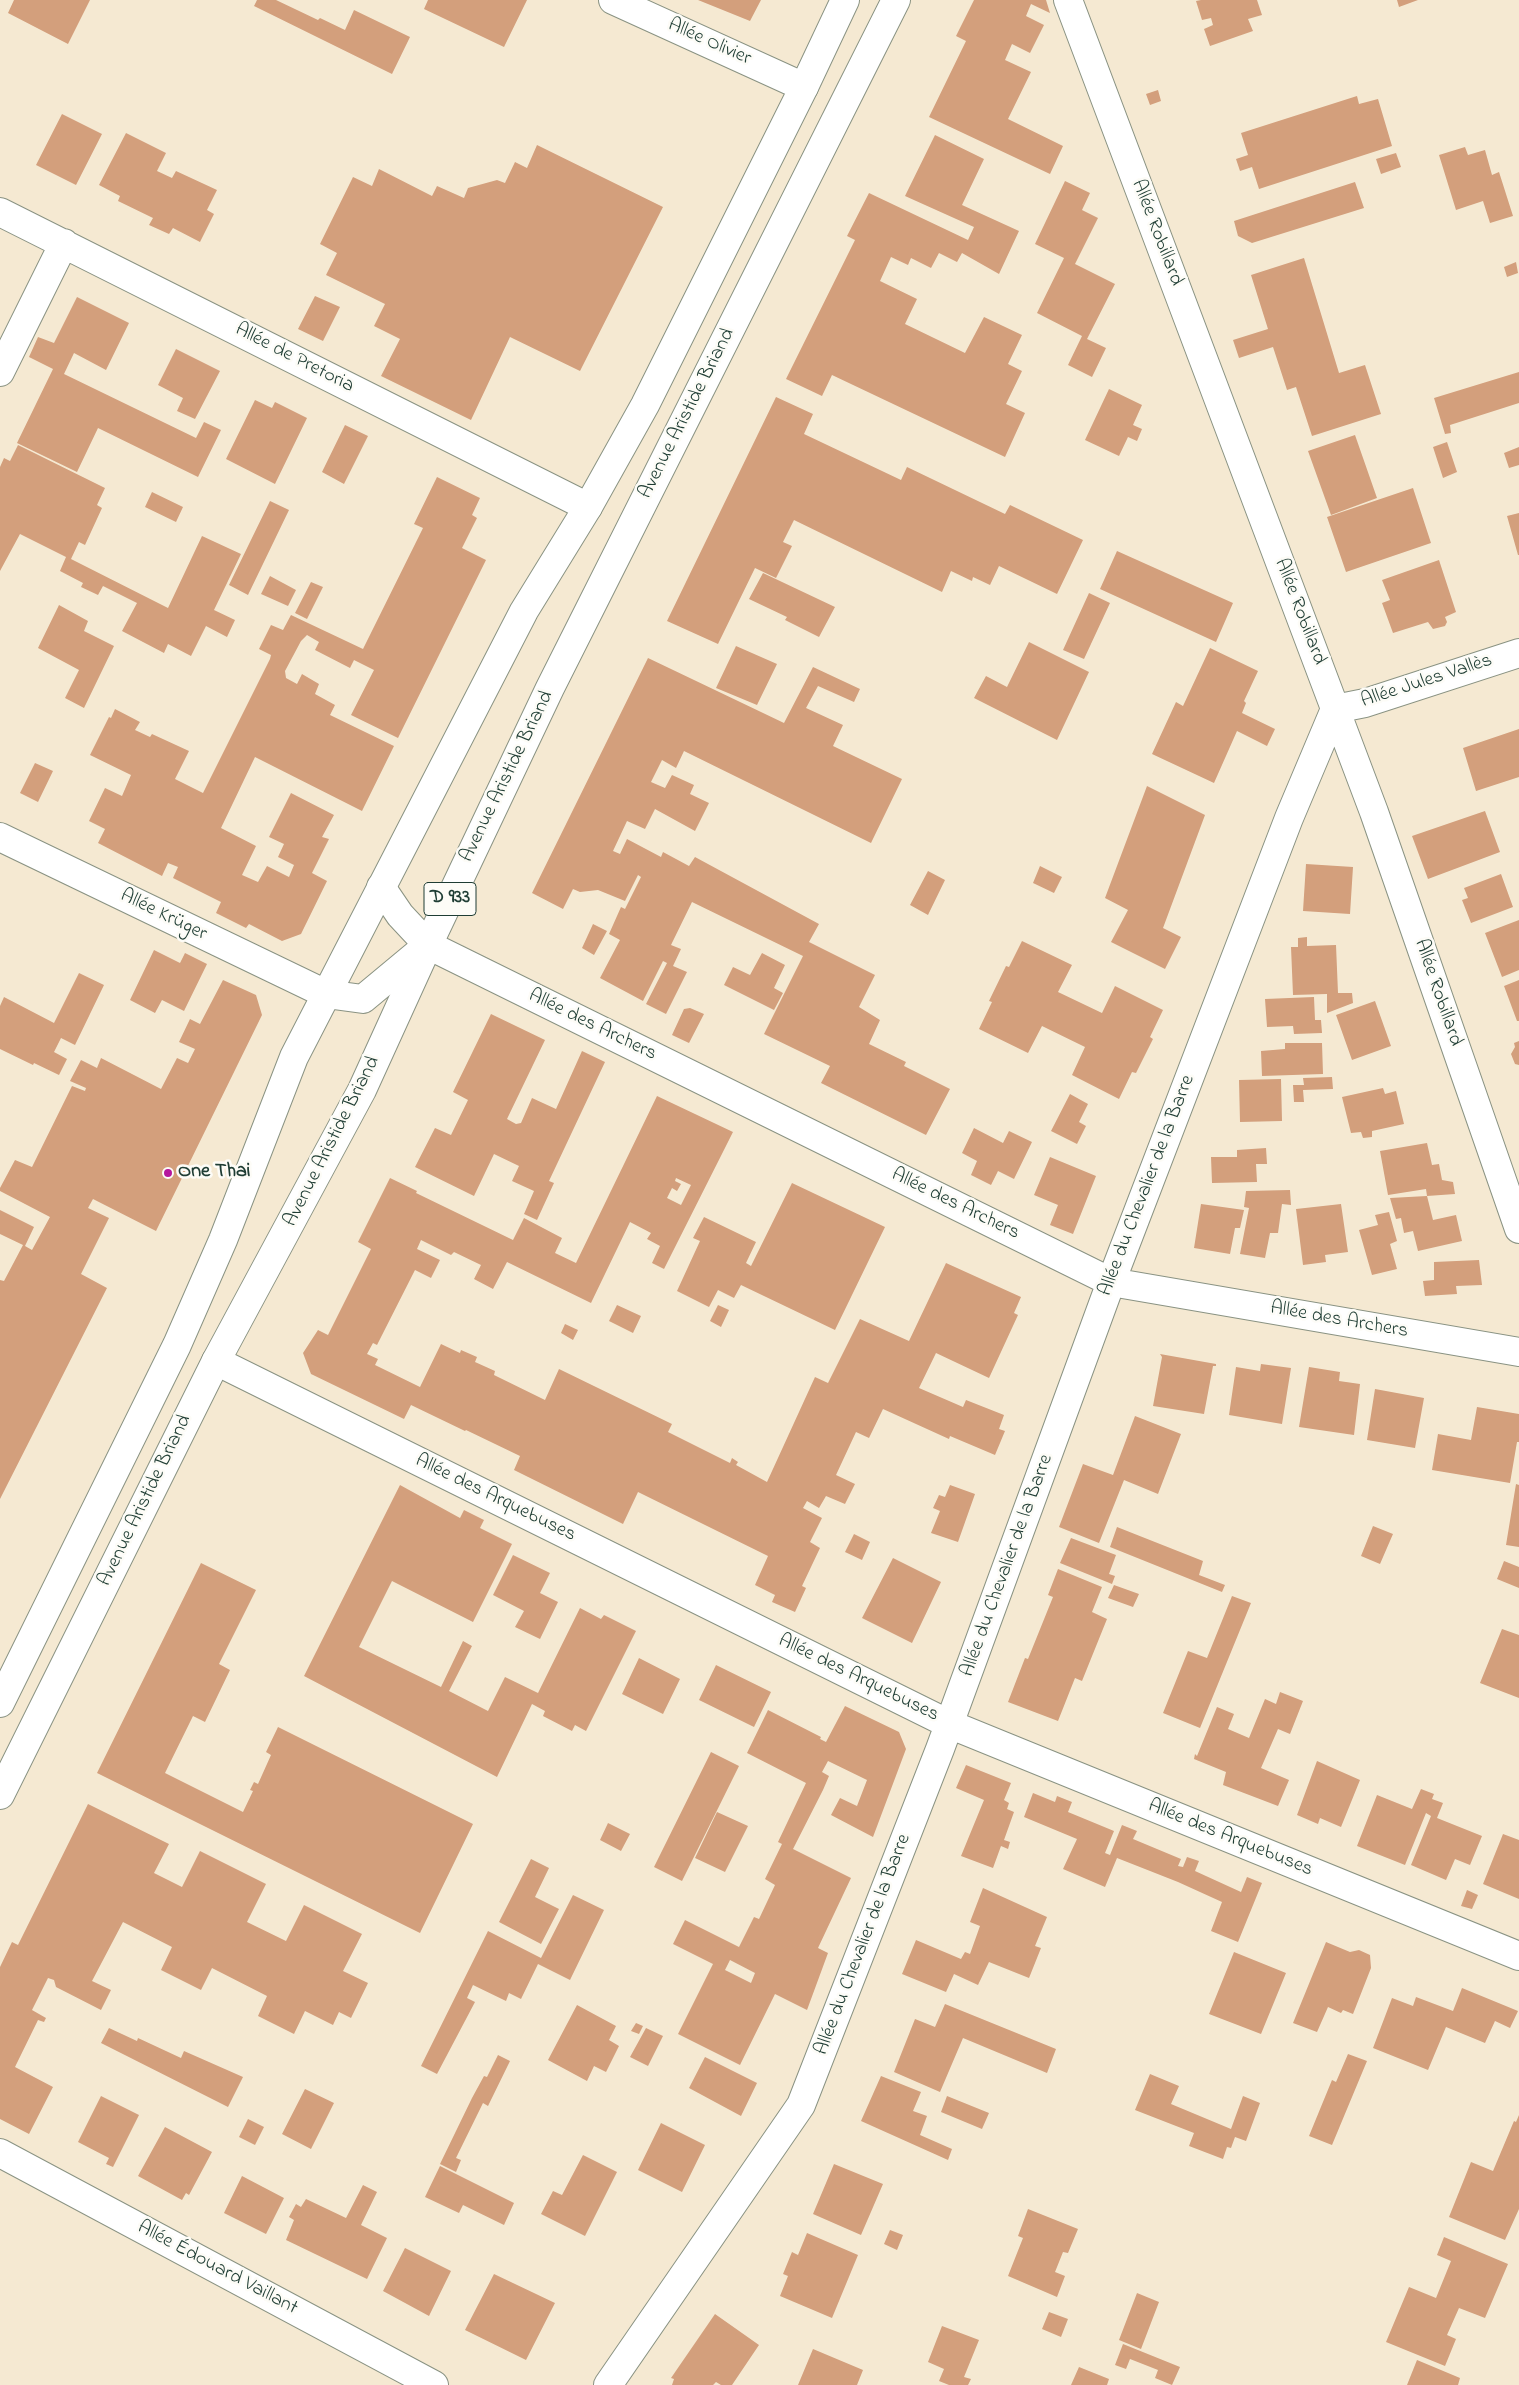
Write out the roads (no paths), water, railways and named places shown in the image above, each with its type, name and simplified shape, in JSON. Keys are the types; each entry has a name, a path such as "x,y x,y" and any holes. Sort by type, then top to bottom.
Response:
{"street":[{"name":"Allée Olivier","path":"613,0 804,87"},
{"name":"Avenue Aristide Briand","path":"0,1703 177,1345 223,1240 294,1057 524,611 588,507 645,405 804,87 845,0"},
{"name":"Avenue Aristide Briand","path":"0,1795 216,1361 362,1090 428,945 555,680 896,0"},
{"name":"Allée Robillard","path":"1068,0 1374,812 1519,1228"},
{"name":"Allée de Pretoria","path":"0,212 588,507"},
{"path":"0,372 64,243"},
{"name":"Allée Jules Vallès","path":"1335,709 1365,703 1519,653"},
{"name":"Allée du Chevalier de la Barre","path":"608,2385 801,2105 949,1724 1111,1282 1285,827 1335,709"},
{"name":"Allée Krüger","path":"0,837 326,994 363,999 428,945"},
{"path":"381,887 400,915 428,945"},
{"name":"Allée des Archers","path":"428,945 1111,1282 1519,1352"},
{"name":"Allée des Arquebuses","path":"216,1361 949,1724 1519,1956"},
{"name":"Allée Édouard Vaillant","path":"0,2153 434,2385"}],"place":[{"name":"One Thai","path":"168,1173"}]}
